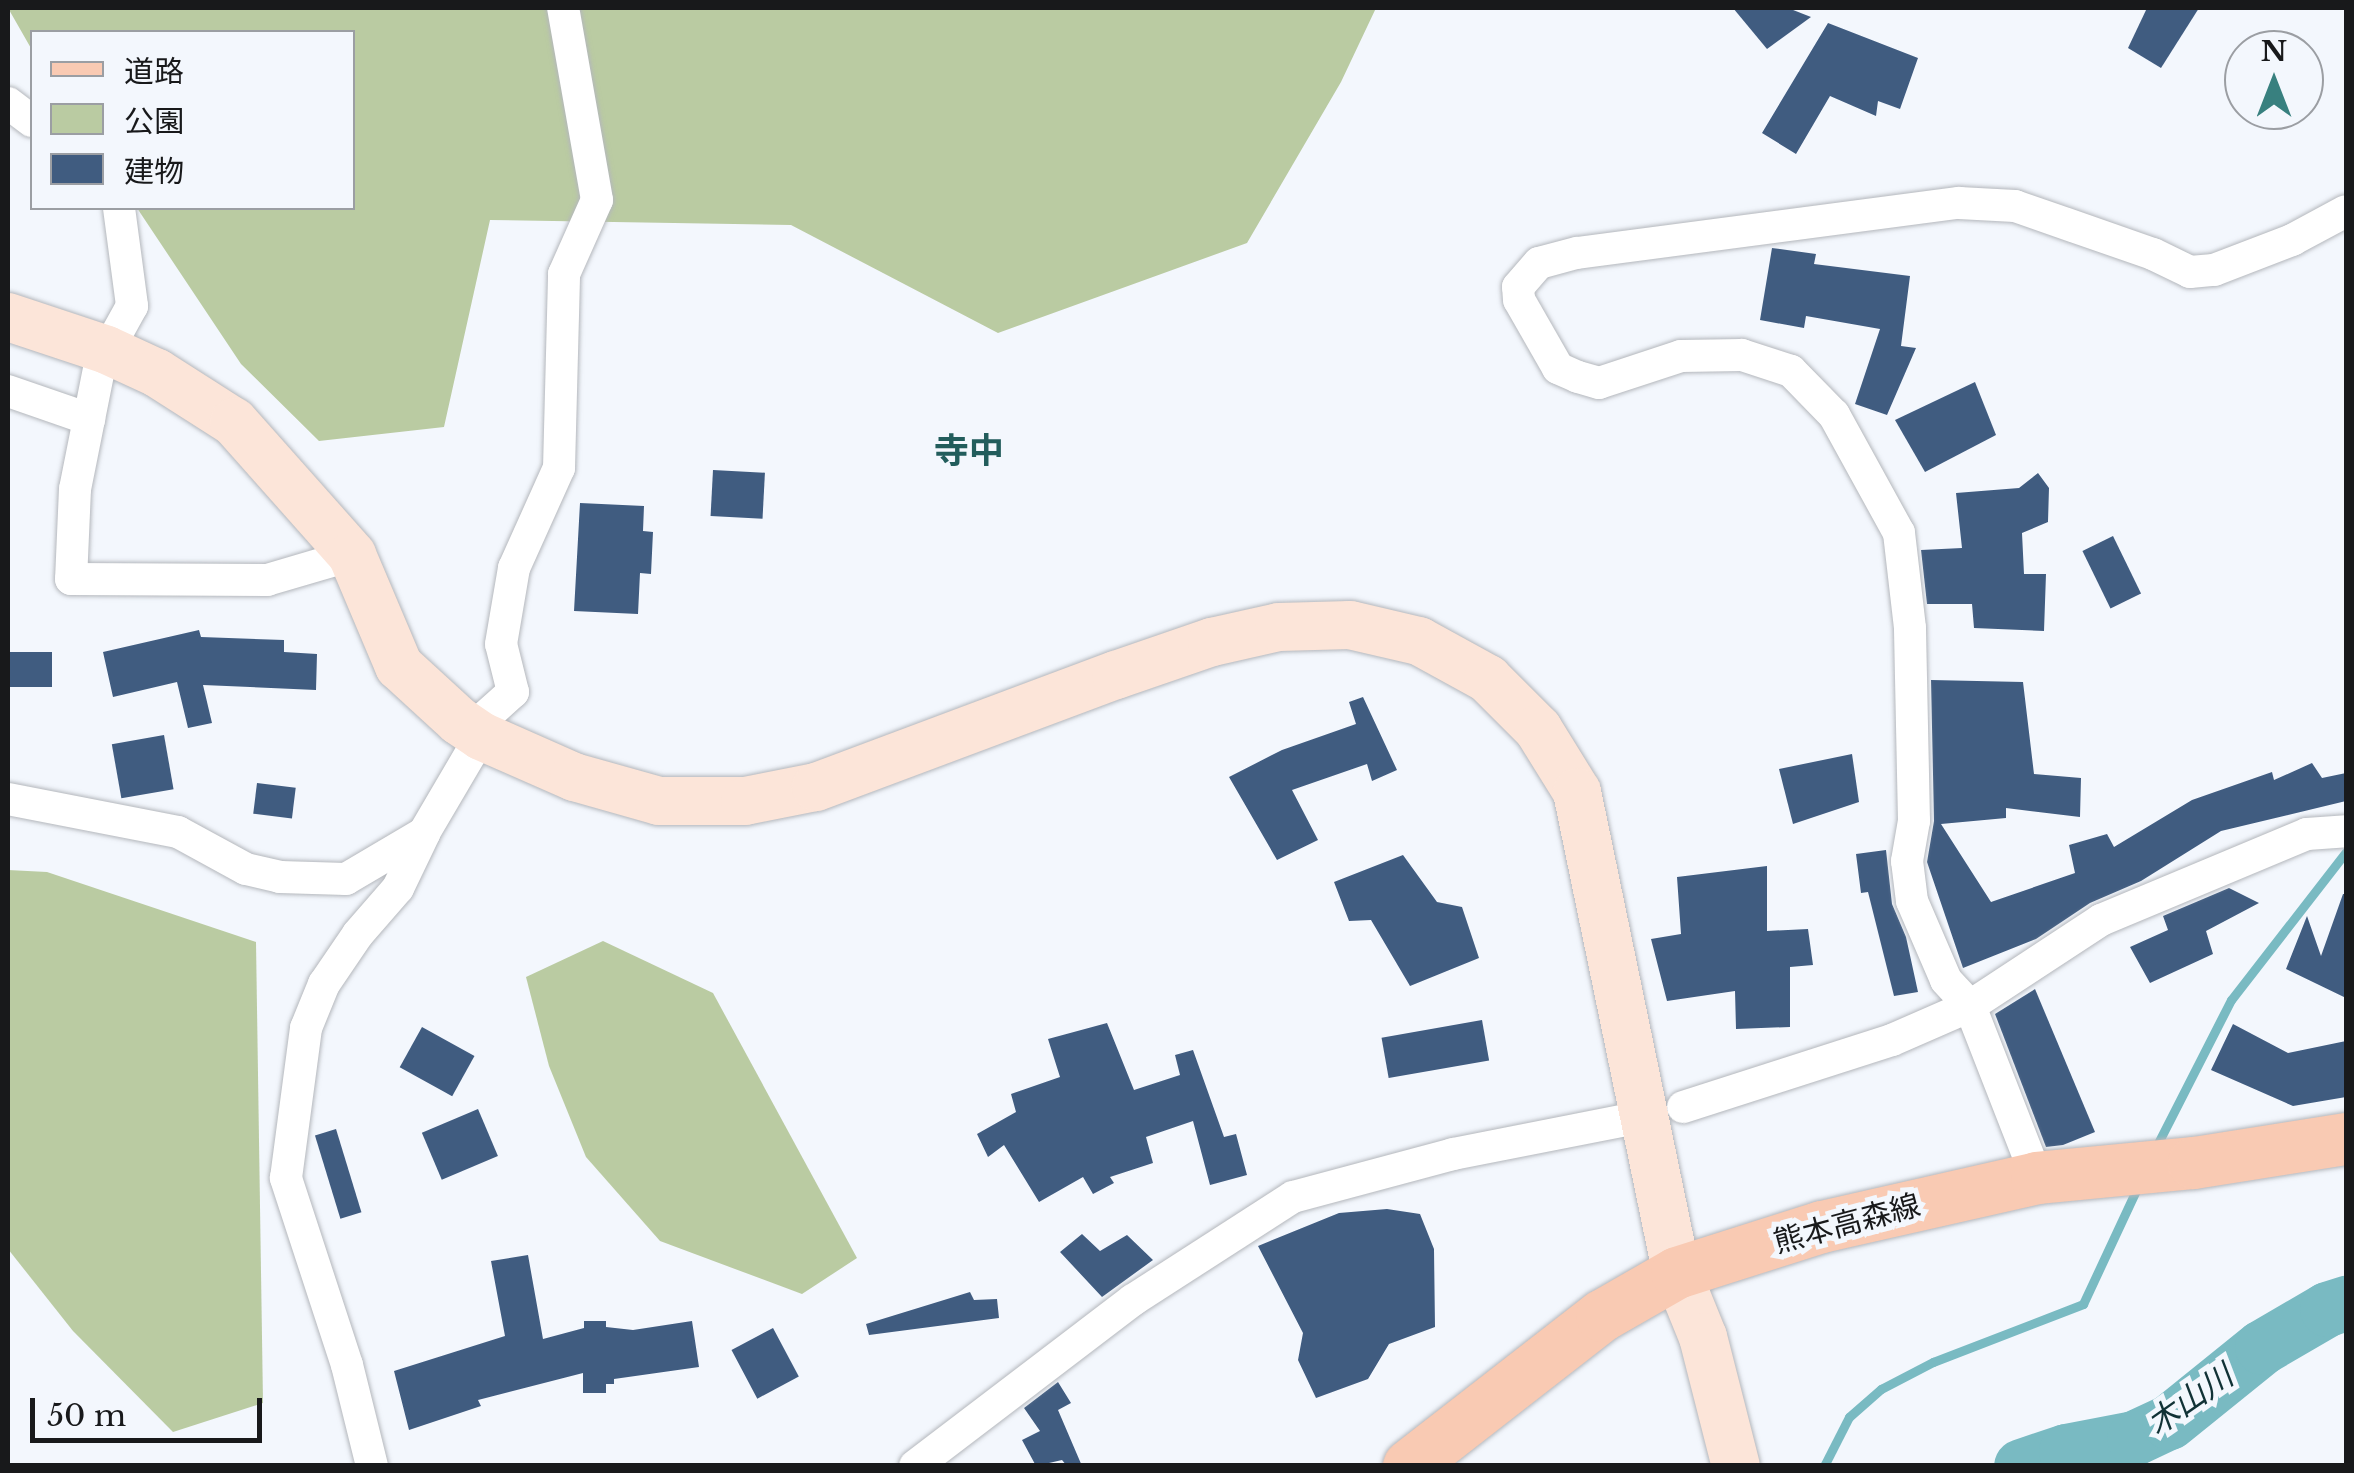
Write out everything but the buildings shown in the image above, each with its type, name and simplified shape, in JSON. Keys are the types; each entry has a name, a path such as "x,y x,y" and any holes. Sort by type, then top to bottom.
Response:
{"main road":[{"name":"熊本高森線","path":"1409,1466 1602,1316 1677,1273 1822,1226 2037,1178 2194,1163 2346,1140"}],"street":[{"path":"372,1466 347,1365 286,1178 306,1028 324,984 358,934 398,888 424,833 481,736 484,718 513,692 501,644 514,568 559,468 564,274 597,200 563,8"},
{"path":"8,103 30,119"},
{"path":"2037,1178 1970,1006 1946,980 1912,901 1908,861 1914,821 1910,628 1899,533 1834,415 1791,371 1742,355 1681,356 1599,382 1578,378 1558,368 1524,312 1518,288 1539,263 1577,253 1959,203 2015,206 2153,254 2190,272 2214,270 2292,240 2346,210"},
{"path":"119,210 132,306 100,364 75,489 71,580 266,580 352,555"},
{"path":"8,317 107,350 157,373 234,422 352,555 399,666 481,736 574,777 660,802 746,802 816,787 1212,642 1279,627 1350,625 1419,641 1488,679 1538,729 1577,792 1677,1273 1703,1336 1736,1466"},
{"path":"8,391 89,418"},
{"path":"8,799 178,832 246,869 280,877 346,878 424,833"},
{"path":"1684,1107 1892,1040 1970,1006 2100,920 2307,834 2346,831"},
{"path":"915,1466 1132,1300 1293,1197 1452,1154 1626,1120"}],"green space":[{"path":"8,8 1376,8 1341,82 1247,243 998,333 791,225 490,220 444,427 319,441 241,364 138,210 355,210 355,30 30,30 30,46"},
{"path":"8,870 47,872 256,942 263,1403 173,1432 73,1331 8,1249"},
{"path":"603,941 713,993 857,1258 802,1294 660,1241 586,1157 549,1066 526,977"}],"waterway":[{"path":"2156,1147 2231,1000 2346,852"},
{"path":"1824,1466 1849,1417 1881,1389 1933,1362 2083,1304 2137,1188"},
{"name":"木山川","path":"2021,1466 2066,1451 2134,1438 2169,1422 2262,1347 2327,1309 2346,1303"}],"district":[{"name":"寺中","path":"969,451"}]}
